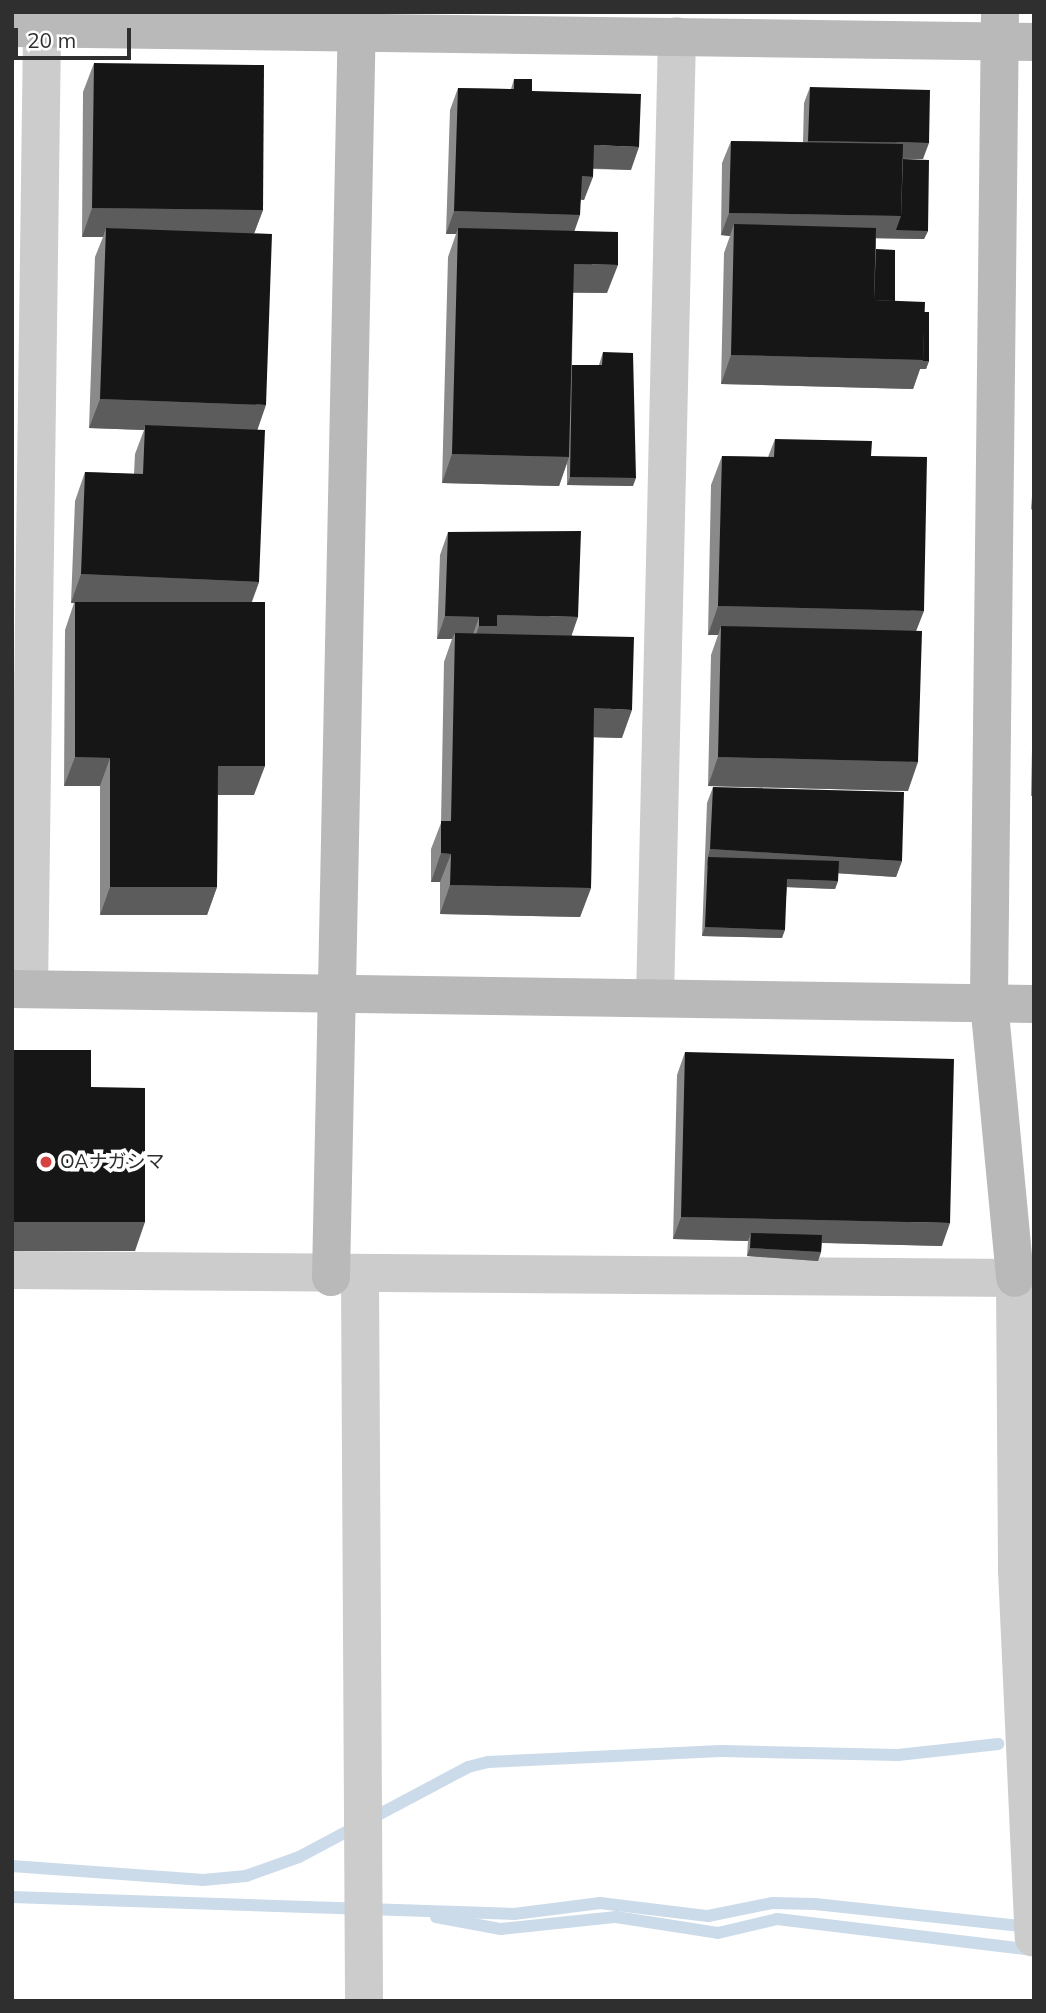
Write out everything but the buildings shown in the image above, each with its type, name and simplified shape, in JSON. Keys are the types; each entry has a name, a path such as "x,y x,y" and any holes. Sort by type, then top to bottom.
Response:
{"street":[{"path":"358,23 338,995 364,2001"},
{"path":"1034,1004 989,1002 21,989 27,29 358,23 677,36 1011,32 989,1002 1024,1278 1017,1570 1034,1938"},
{"path":"655,998 677,36"},
{"path":"12,1270 346,1277 1024,1278"}],"waterway":[{"path":"12,1866 203,1880 246,1876 299,1857 468,1767 488,1762 721,1751 898,1755 998,1744"},
{"path":"12,1897 514,1914 600,1903 708,1916 772,1903 815,1904 1029,1927"},
{"path":"436,1917 501,1929 616,1917 718,1933 777,1919 1033,1950"}],"place":[{"name":"OAナガシマ","path":"46,1162"}]}
